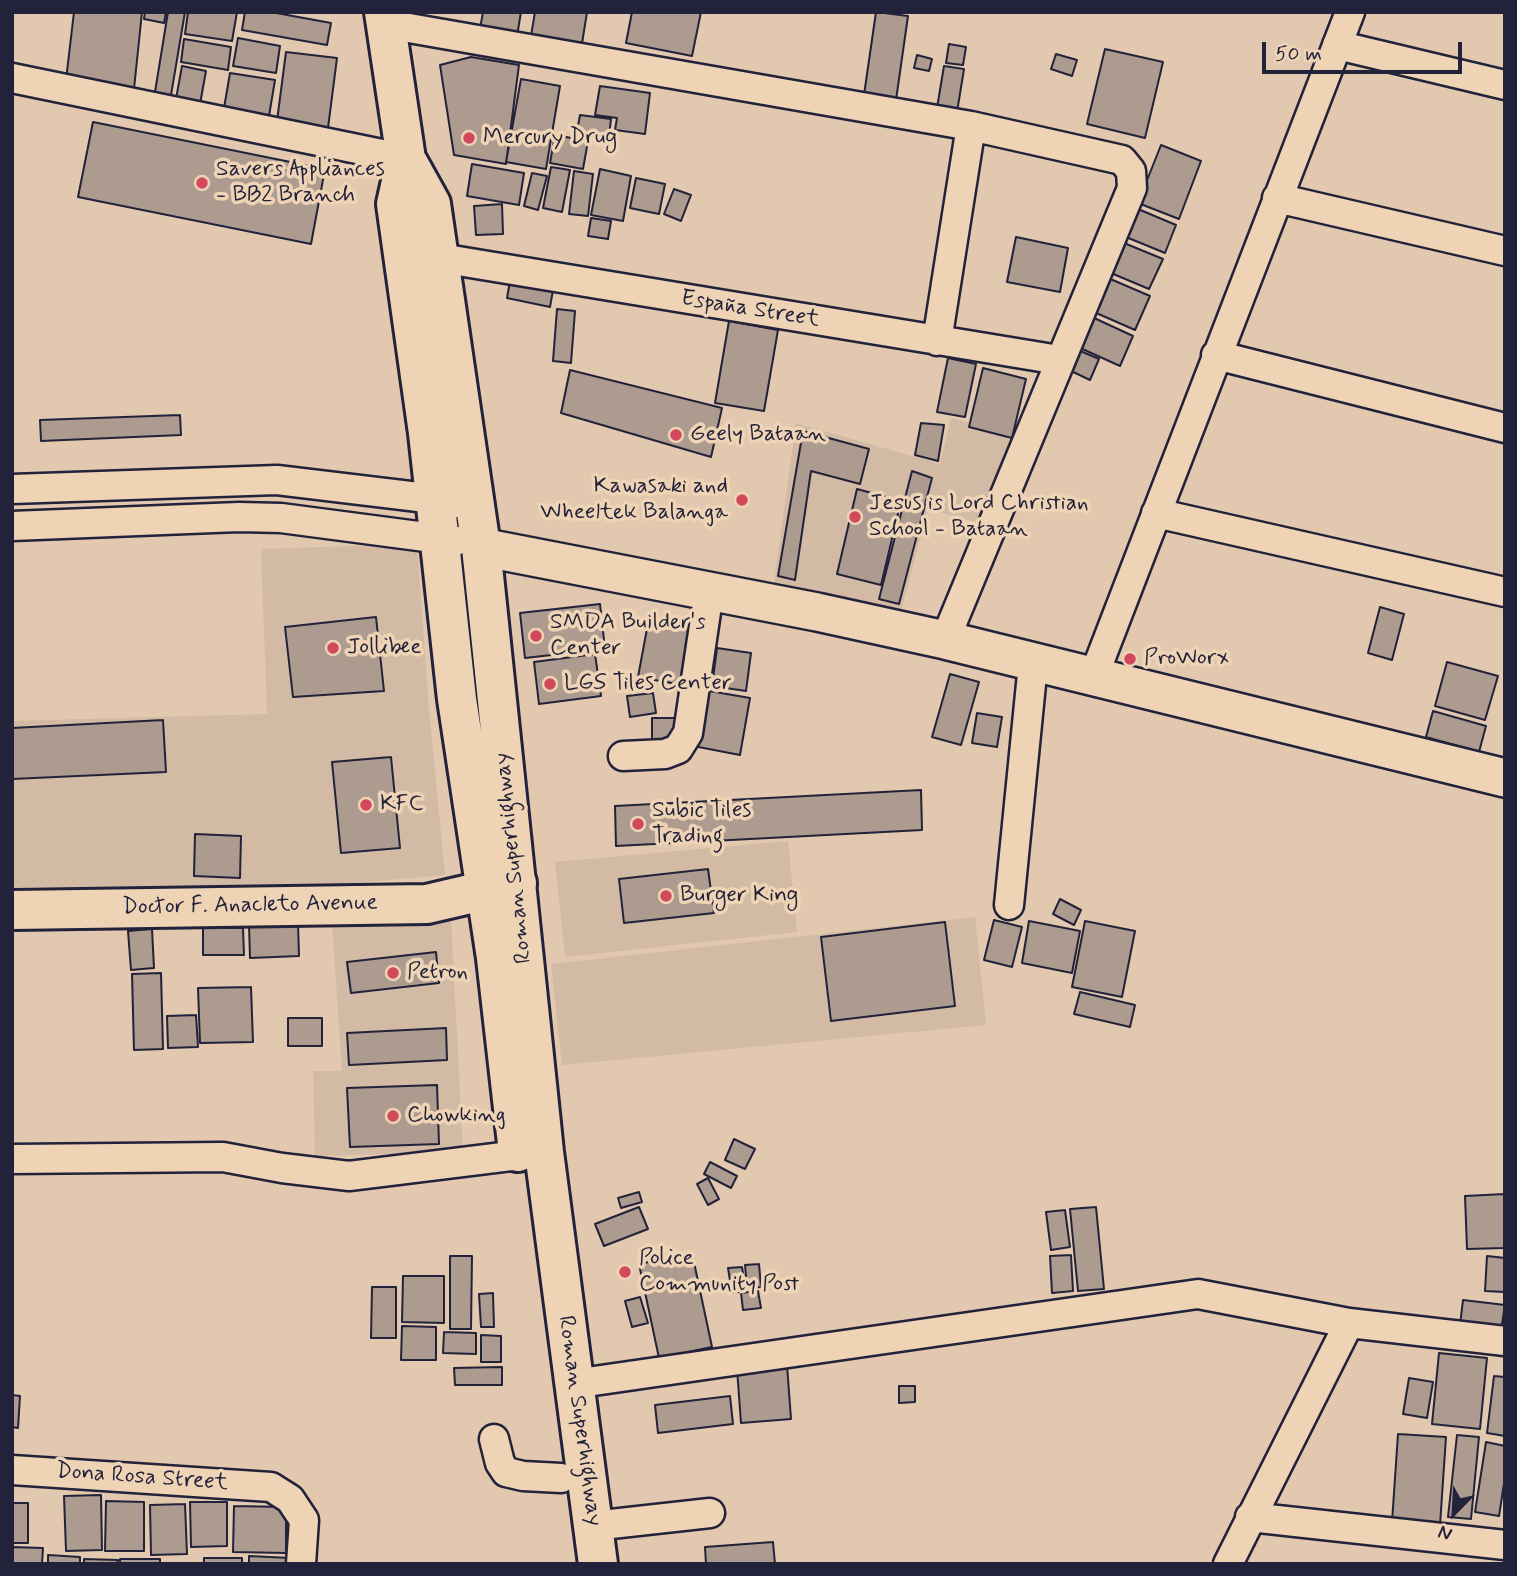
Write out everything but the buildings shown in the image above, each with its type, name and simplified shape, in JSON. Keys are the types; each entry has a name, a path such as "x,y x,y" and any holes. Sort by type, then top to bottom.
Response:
{"main road":[{"name":"Roman Superhighway","path":"385,18 406,159 431,204 478,529 519,1155 573,1564"},
{"name":"Roman Superhighway","path":"406,159 396,204 428,433 457,699 501,886 544,1152 598,1564"},
{"name":"Doctor F. Anacleto Avenue","path":"12,910 427,904 501,886"}],"street":[{"path":"1093,678 1350,12"},
{"path":"385,18 971,126 1122,160 1130,171 1132,188 945,640"},
{"path":"1337,45 1505,85"},
{"path":"12,78 406,159"},
{"path":"937,341 971,126"},
{"path":"1278,198 1505,251"},
{"name":"España Street","path":"440,258 1059,360"},
{"path":"1216,355 1505,428"},
{"path":"277,480 281,518"},
{"path":"12,489 277,480 435,499 478,529 709,592 945,640 1033,664 1505,778"},
{"path":"1156,513 1505,592"},
{"path":"12,526 239,517 281,518 439,538 478,529"},
{"path":"623,756 665,754 678,749 688,733 709,592"},
{"path":"1009,905 1033,664"},
{"path":"12,1158 223,1157 349,1176 519,1155"},
{"path":"573,1384 1198,1294 1349,1323 1505,1340"},
{"path":"1228,1564 1349,1323"},
{"path":"494,1439 500,1463 506,1472 523,1476 561,1478"},
{"name":"Dona Rosa Street","path":"12,1470 271,1487 290,1499 303,1521 301,1564"},
{"path":"593,1526 710,1513"},
{"path":"1250,1517 1505,1545"}],"shaded area":[{"name":"Jesus is Lord Christian School - Bataan","path":"951,418 1024,437 987,525 928,509 901,611 774,583 796,423 940,464"},
{"path":"417,544 445,875 289,889 12,887 12,721 267,714 261,549"},
{"path":"788,841 797,932 565,957 555,862"},
{"path":"975,917 986,1025 562,1065 551,964"},
{"path":"451,919 463,1152 315,1156 313,1071 342,1071 332,921"}],"place":[{"name":"Mercury Drug","path":"469,138"},
{"name":"Savers Appliances - BB2 Branch","path":"202,183"},
{"name":"Geely Bataan","path":"676,435"},
{"name":"Kawasaki and Wheeltek Balanga","path":"742,500"},
{"name":"Jesus is Lord Christian School - Bataan","path":"855,517"},
{"name":"SMDA Builder's Center","path":"536,636"},
{"name":"Jollibee","path":"333,648"},
{"name":"ProWorx","path":"1130,659"},
{"name":"LGS Tiles Center","path":"550,684"},
{"name":"KFC","path":"366,805"},
{"name":"Subic Tiles Trading","path":"638,824"},
{"name":"Burger King","path":"666,896"},
{"name":"Petron","path":"393,973"},
{"name":"Chowking","path":"393,1116"},
{"name":"Police Community Post","path":"625,1272"}]}
